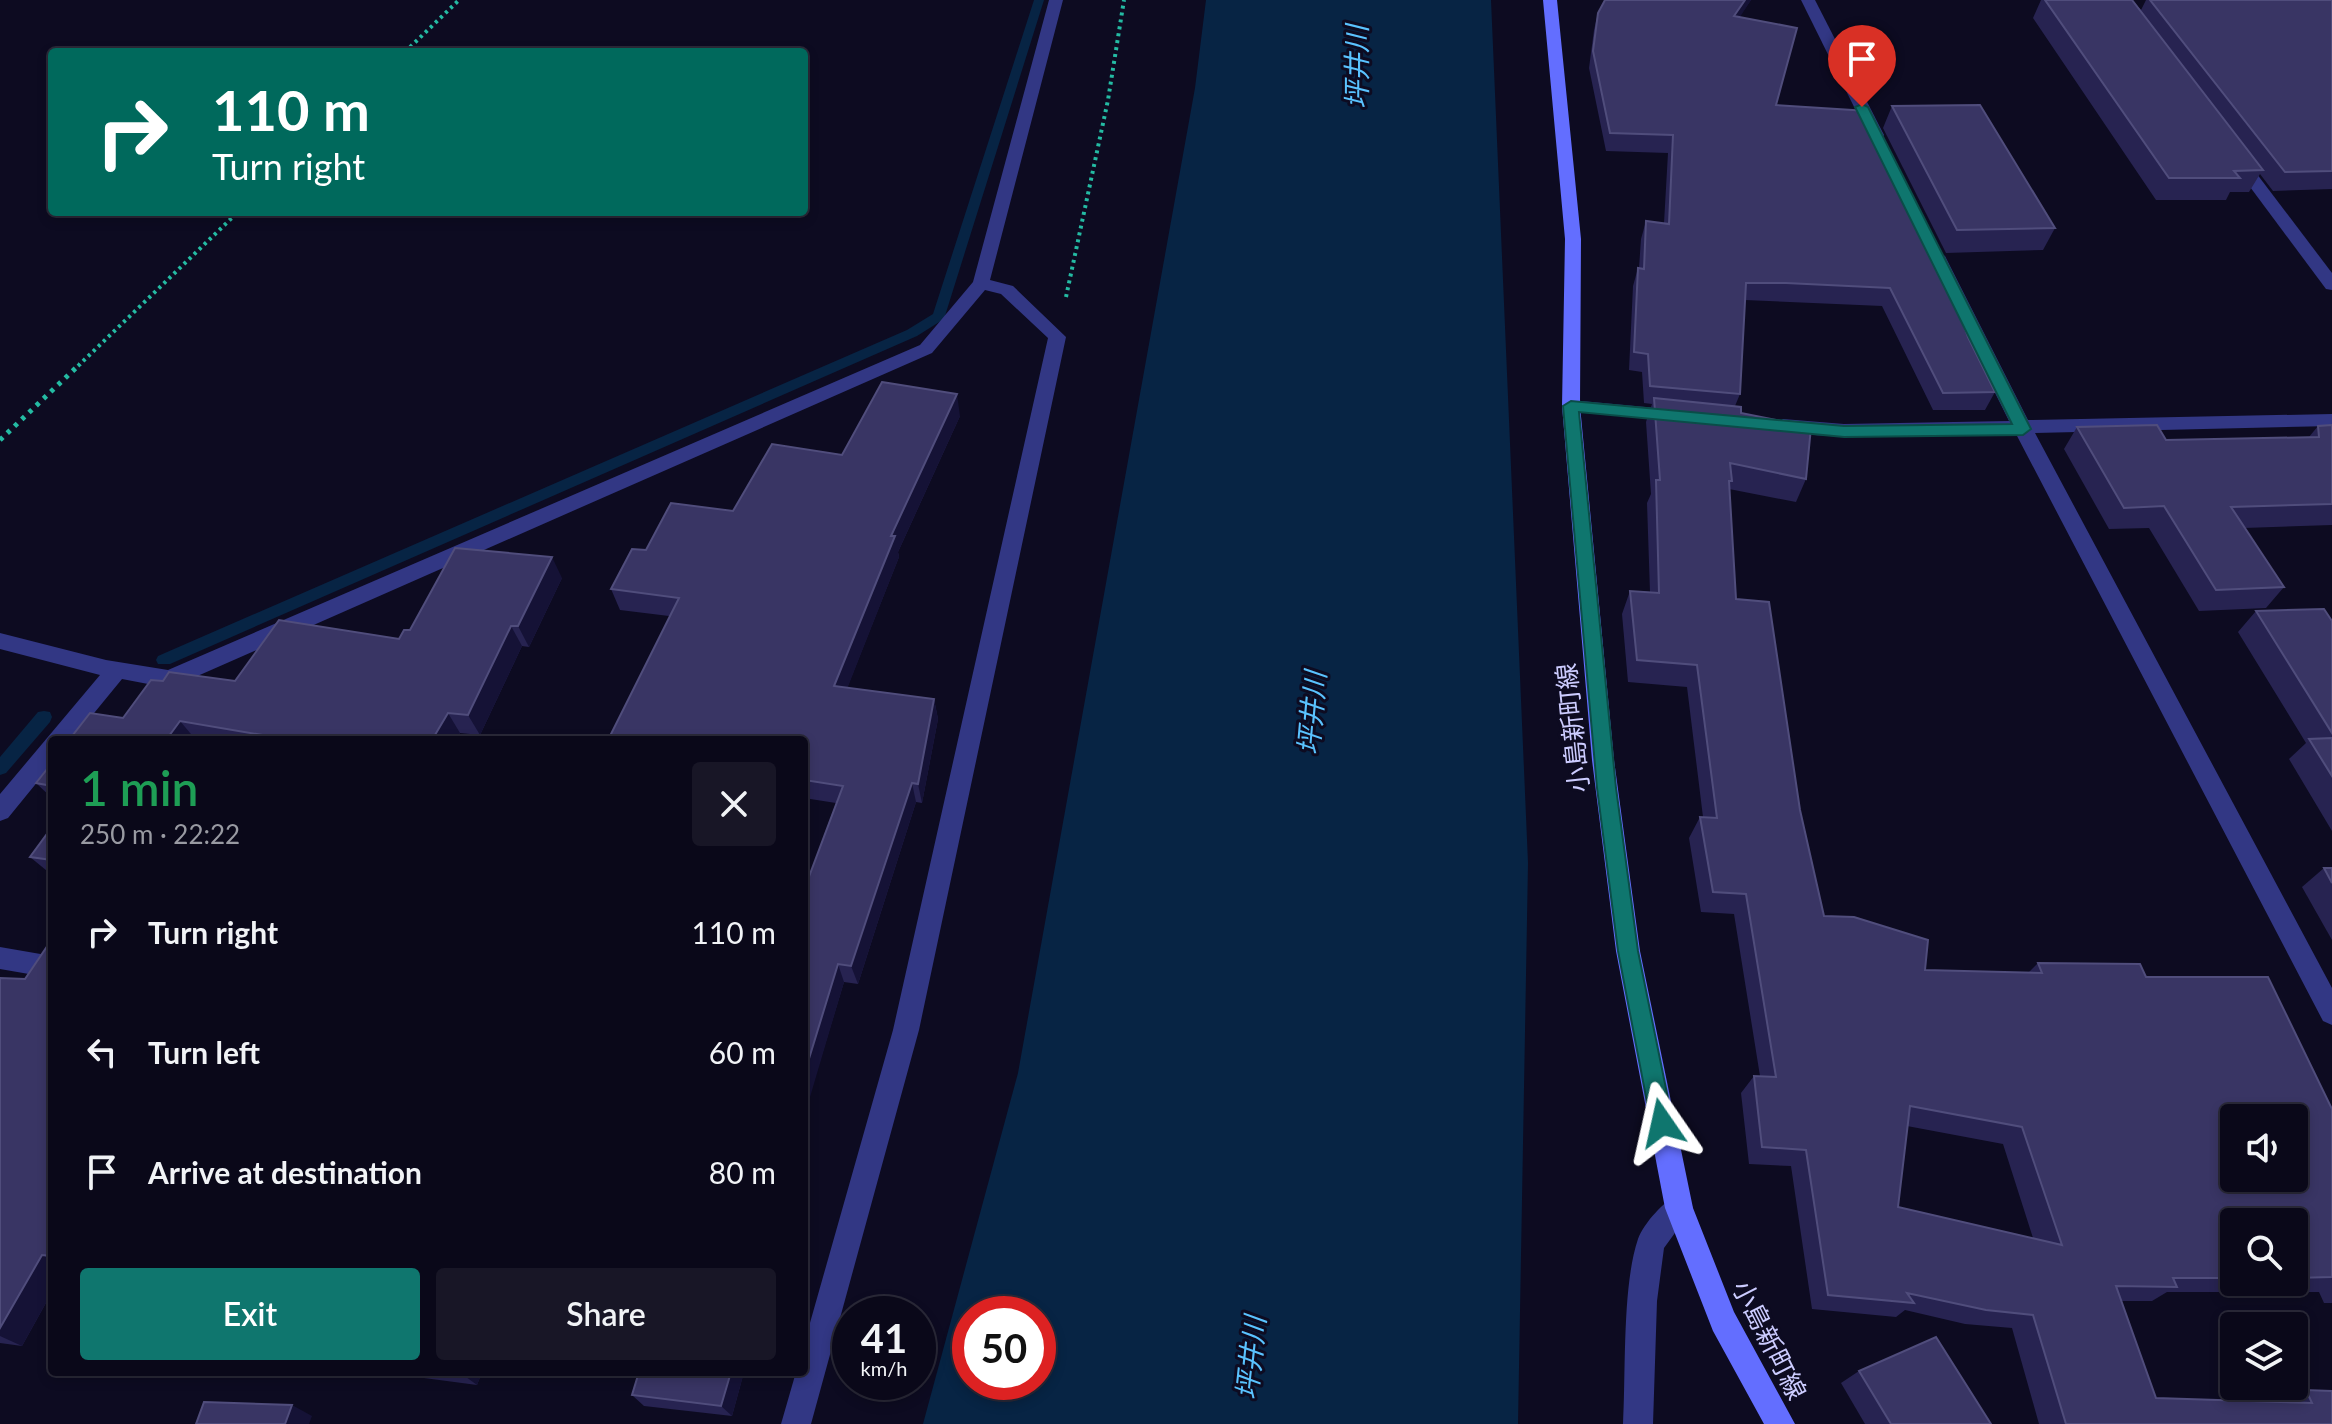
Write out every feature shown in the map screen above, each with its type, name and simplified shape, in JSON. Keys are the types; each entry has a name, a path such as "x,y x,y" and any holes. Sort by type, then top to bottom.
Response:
{"main road":[{"name":"小島新町線","path":"1550,0 1573,239 1571,406 1603,760 1626,937 1679,1208 1723,1321 1780,1424"}],"street":[{"path":"0,641 169,679 926,349 981,283 1056,0"},
{"path":"1808,0 1884,152"},
{"path":"2229,148 2332,285"},
{"path":"1926,235 2023,429 2332,1013"},
{"path":"796,1424 906,1030 1057,337 1007,290 981,283"},
{"path":"1571,406 1693,417"},
{"path":"1769,423 1844,431 2332,420"},
{"path":"62,736 118,669"},
{"path":"0,811 48,753"},
{"path":"0,958 48,966"},
{"path":"1638,1424 1643,1301 1651,1242 1679,1208"}],"path":[{"path":"409,48 459,0"},
{"path":"1057,337 1108,100 1124,0"},
{"path":"0,440 234,216"}],"water":[{"name":"坪井川","path":"1206,0 1491,0 1528,863 1518,1424 923,1424 929,1400 936,1400 936,1376 952,1317 952,1400 1056,1400 1056,1296 958,1296 1018,1073 1195,88"}],"building":[{"path":"1605,0 1745,0 1734,16 1797,28 1776,105 1868,111 1938,249 1968,337 1995,392 1943,393 1890,288 1786,283 1746,283 1740,394 1650,386 1648,354 1634,352 1638,268 1644,269 1646,221 1669,224 1673,135 1610,133 1593,51 1598,13"},
{"path":"2045,0 2132,0 2263,170 2234,171 2240,178 2169,178"},
{"path":"2150,0 2332,0 2332,171 2285,172"},
{"path":"1980,105 2055,228 1957,230 1892,106"},
{"path":"882,382 957,394 891,536 895,536 834,686 934,699 918,784 912,783 851,966 838,964 808,1062 808,879 843,786 808,781 808,736 610,736 679,598 611,589 632,549 646,550 671,503 733,511 772,444 842,455"},
{"path":"1654,398 1741,407 1741,413 1811,427 1806,479 1730,463 1732,481 1729,481 1736,599 1769,602 1800,810 1824,916 1854,917 1928,940 1925,970 2042,973 2038,963 2140,964 2146,977 2268,977 2332,1109 2332,1277 2308,1278 2308,1208 2220,1208 2220,1278 2173,1278 2177,1287 2116,1286 2156,1398 2312,1403 2308,1390 2332,1391 2332,1424 2066,1424 2033,1315 1986,1310 1907,1293 1914,1303 1828,1295 1806,1150 1762,1147 1754,1076 1776,1077 1746,894 1713,892 1700,817 1717,818 1697,665 1637,660 1630,591 1659,593 1656,480 1660,480","holes":["1910,1106 2022,1127 2062,1245 1898,1207"]},
{"path":"2157,425 2166,440 2319,437 2318,426 2332,425 2332,504 2231,507 2284,587 2216,590 2164,506 2124,508 2077,427"},
{"path":"455,548 552,557 518,626 511,626 468,715 448,713 434,736 268,736 180,721 169,736 72,736 90,713 123,718 151,680 163,681 169,672 235,681 279,620 399,639 404,630 410,630"},
{"path":"2324,609 2332,621 2332,733 2256,611"},
{"path":"2332,738 2332,776 2309,739"},
{"path":"48,768 48,785 36,783"},
{"path":"48,832 48,859 30,857"},
{"path":"2324,868 2332,868 2332,883"},
{"path":"48,945 48,1256 42,1255 0,1328 0,978 25,979"},
{"path":"1936,1337 1991,1424 1891,1424 1859,1371"},
{"path":"638,1376 730,1376 721,1406 632,1395"},
{"path":"204,1402 292,1405 285,1424 196,1424"}],"waterway":[{"path":"164,660 912,333 939,316 1039,0"},
{"path":"0,768 44,717"}],"route":[{"path":"1662,1123 1628,951 1607,788 1571,406 1844,431 2023,429 1862,107"}]}
